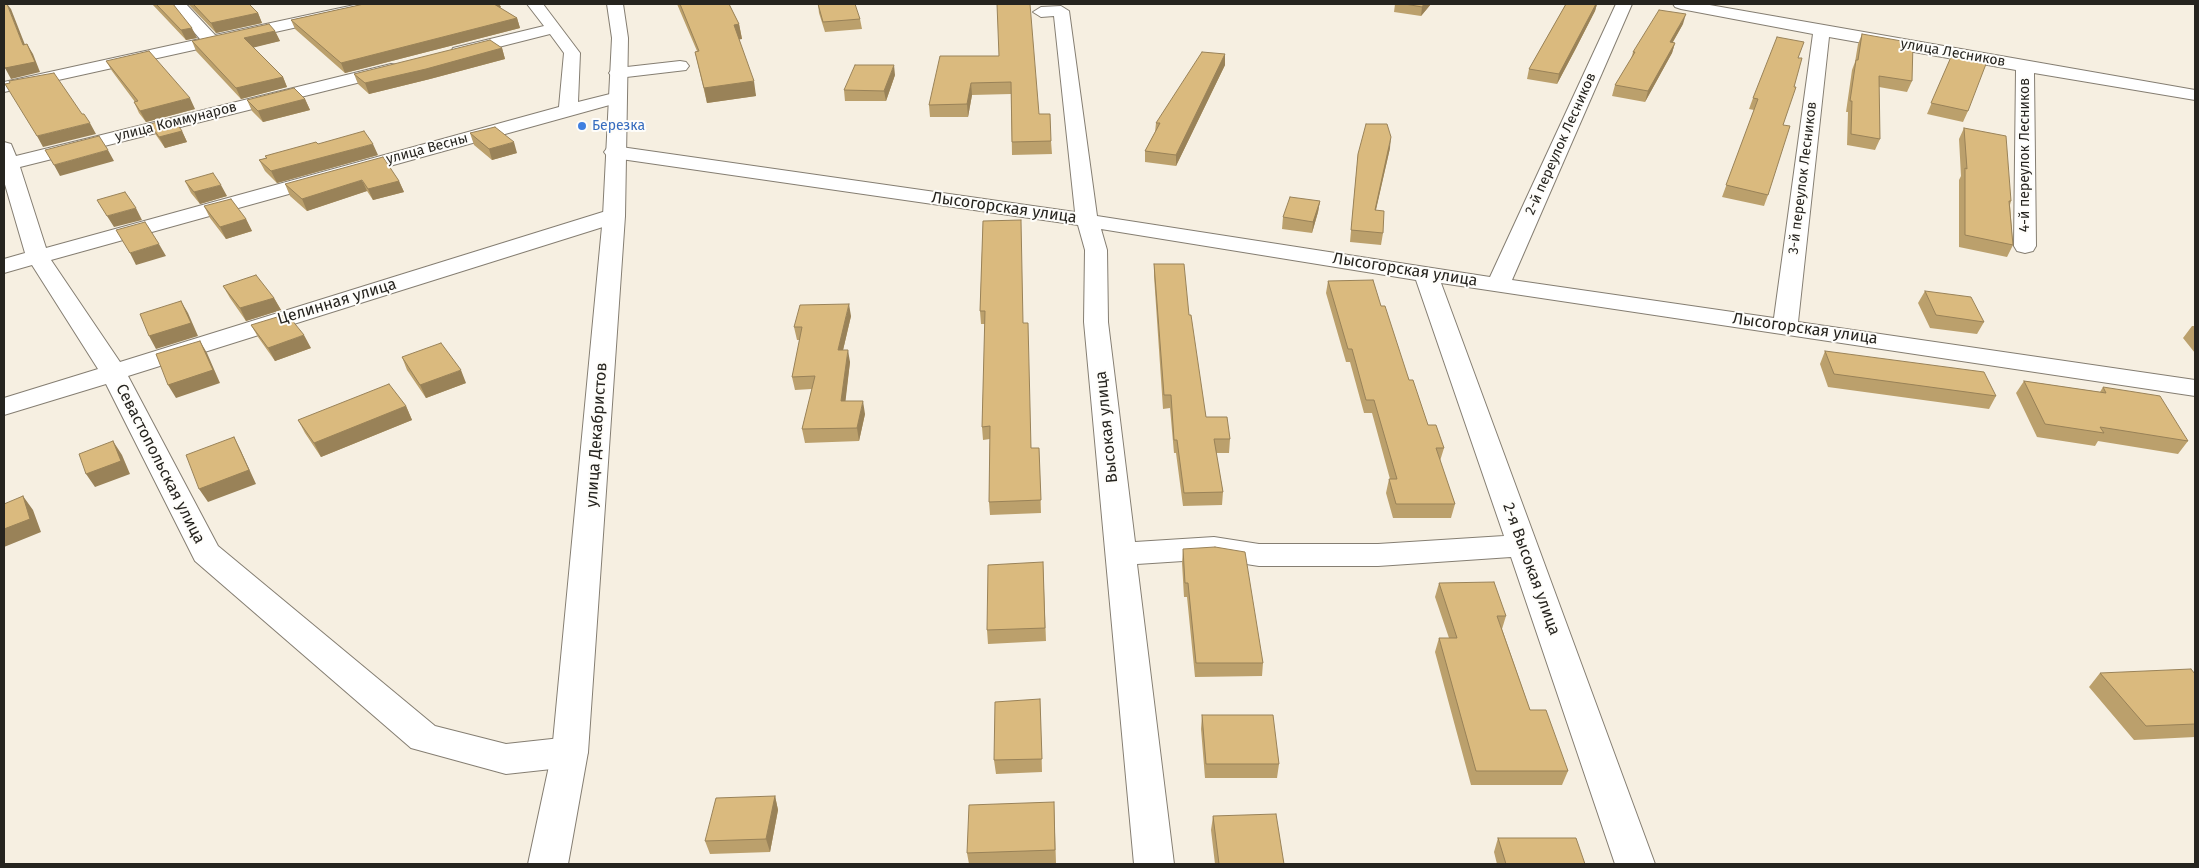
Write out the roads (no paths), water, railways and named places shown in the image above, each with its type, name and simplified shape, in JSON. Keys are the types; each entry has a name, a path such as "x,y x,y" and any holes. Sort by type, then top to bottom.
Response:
{"street":[{"path":"178,4 210,40"},
{"path":"4,87 379,4"},
{"path":"535,4 572,53 568,111"},
{"name":"улица Декабристов","path":"548,864 570,752 587,563 614,216 614,152 620,38 615,4"},
{"name":"2-й переулок Лесников","path":"1498,284 1624,4"},
{"name":"улица Лесников","path":"1681,4 1822,31 2195,95"},
{"name":"Высокая улица","path":"1041,12 1061,11 1087,220 1096,250 1096,322 1154,864"},
{"path":"440,57 554,28"},
{"name":"3-й переулок Лесников","path":"1785,326 1822,31"},
{"name":"улица Коммунаров","path":"6,158 411,64"},
{"name":"4-й переулок Лесников","path":"2025,65 2025,246"},
{"name":"улица Весны","path":"4,266 568,111 618,85 680,66"},
{"name":"Лысогорская улица","path":"614,152 1087,220 1426,274 2195,388"},
{"name":"Севастопольская улица","path":"6,158 37,256 113,372 206,553 424,738 506,758 570,752"},
{"name":"Целинная улица","path":"4,407 614,216"},
{"name":"2-я Высокая улица","path":"1426,274 1635,864"},
{"path":"1121,554 1214,548 1259,555 1378,555 1523,546"}],"place":[{"name":"Березка","path":"582,126"}]}
